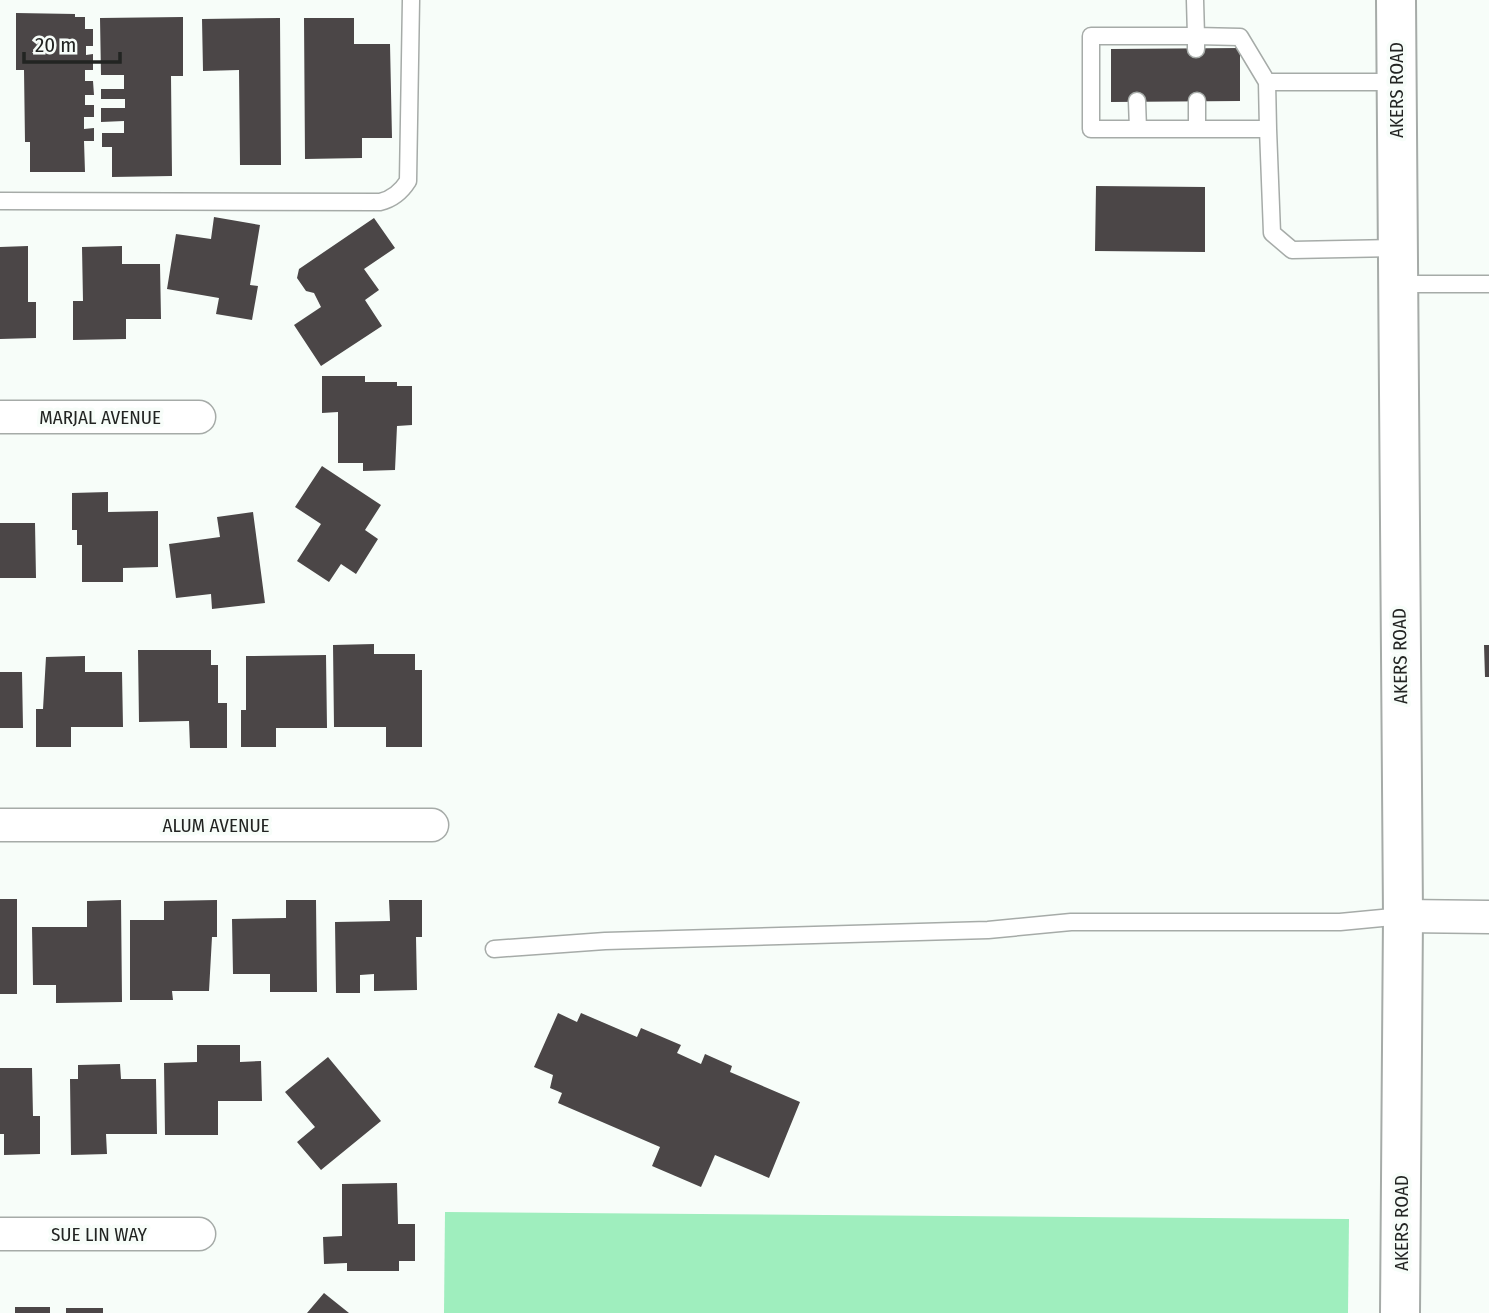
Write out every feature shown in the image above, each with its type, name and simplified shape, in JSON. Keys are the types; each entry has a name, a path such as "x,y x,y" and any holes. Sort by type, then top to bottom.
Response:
{"street":[{"name":"AKERS ROAD","path":"1396,0 1403,916 1400,1313"},
{"name":"MARJAL AVENUE","path":"0,417 199,417"},
{"name":"ALUM AVENUE","path":"0,825 432,825"},
{"path":"1403,916 1489,916"},
{"name":"SUE LIN WAY","path":"0,1234 199,1234"}],"lane":[{"path":"0,201 389,200 401,191 408,181 411,0"},
{"path":"1195,0 1196,43"},
{"path":"1268,128 1091,128 1091,36 1137,42 1196,43 1240,37 1267,82 1272,233 1292,250 1489,284"},
{"path":"1267,82 1396,82"},
{"path":"1137,102 1138,128"},
{"path":"1197,102 1197,128"},
{"path":"494,948 605,941 988,930 1071,922 1340,922 1403,916"}],"shaded area":[{"path":"445,1212 1349,1219 1348,1313 444,1313"}],"building":[{"path":"16,13 75,14 75,17 85,17 85,29 93,29 93,46 86,46 86,55 93,54 93,70 85,70 85,81 93,81 94,95 85,95 85,105 94,105 94,117 84,117 84,129 94,128 94,141 84,141 85,172 30,172 30,142 25,142 24,70 16,70"},
{"path":"183,17 183,76 171,76 172,176 112,177 112,147 102,147 102,133 124,133 124,121 101,122 101,108 125,108 125,99 101,99 101,89 124,89 124,75 101,75 100,18"},
{"path":"280,18 281,165 240,165 239,70 203,71 202,19"},
{"path":"304,18 354,18 354,44 390,44 392,138 362,138 362,158 305,159"},
{"path":"1240,48 1240,101 1111,102 1111,49"},
{"path":"1096,186 1205,187 1205,252 1095,251"},
{"path":"214,217 260,225 250,285 258,286 252,320 216,314 219,298 167,289 176,234 211,239"},
{"path":"374,218 395,248 364,269 379,290 365,300 382,326 321,366 294,325 321,307 314,293 306,291 297,278 299,269"},
{"path":"28,246 28,302 36,302 36,338 0,339 0,247"},
{"path":"122,246 122,264 160,264 161,319 126,319 126,339 73,340 73,301 83,301 82,247"},
{"path":"322,376 365,376 365,382 397,382 397,386 412,386 412,425 397,426 395,470 363,471 363,463 338,463 338,412 322,413"},
{"path":"322,466 381,505 365,530 378,539 356,574 341,564 329,582 297,561 321,524 295,507"},
{"path":"108,492 108,512 158,511 158,567 123,568 123,582 82,582 82,545 77,545 77,530 72,530 72,493"},
{"path":"253,512 265,603 212,609 211,594 176,598 169,544 220,537 217,517"},
{"path":"0,523 35,523 36,578 0,578"},
{"path":"374,644 374,654 415,654 415,670 422,670 422,747 386,747 386,727 334,727 333,645"},
{"path":"1484,645 1489,645 1489,677 1485,677"},
{"path":"138,650 211,650 211,665 218,665 218,703 227,703 227,748 190,748 189,721 139,722"},
{"path":"326,655 327,728 276,728 276,747 241,747 241,710 246,710 246,656"},
{"path":"85,656 85,672 122,672 123,727 71,727 71,747 36,747 36,709 43,709 46,657"},
{"path":"0,672 22,672 23,728 0,728"},
{"path":"0,899 17,899 17,994 0,994"},
{"path":"121,900 122,1002 56,1003 56,985 33,985 32,927 87,927 87,901"},
{"path":"217,900 217,937 212,937 209,991 172,991 173,1000 130,1000 130,920 164,920 164,901"},
{"path":"286,900 316,900 317,992 270,992 270,974 233,974 232,919 286,918"},
{"path":"389,900 422,900 422,937 416,937 417,990 374,991 374,974 360,975 360,993 336,993 335,922 390,921"},
{"path":"558,1013 577,1022 581,1013 637,1037 641,1028 681,1045 677,1053 701,1064 705,1054 732,1066 730,1072 800,1102 769,1178 715,1155 701,1187 652,1166 660,1147 558,1103 562,1093 550,1088 553,1075 534,1067"},
{"path":"197,1045 240,1045 240,1062 261,1061 262,1101 218,1101 218,1135 165,1135 164,1063 197,1062"},
{"path":"328,1057 381,1121 321,1170 297,1142 315,1127 285,1092"},
{"path":"120,1064 121,1079 156,1079 157,1134 106,1134 107,1154 71,1155 70,1079 78,1079 78,1065"},
{"path":"0,1068 32,1068 33,1116 40,1116 40,1154 4,1155 4,1134 0,1134"},
{"path":"397,1183 398,1224 415,1224 415,1261 399,1261 399,1271 347,1271 347,1263 324,1264 323,1237 342,1236 342,1184"},
{"path":"324,1293 349,1313 307,1313"},
{"path":"15,1307 50,1307 50,1313 15,1313"},
{"path":"66,1308 103,1308 103,1313 66,1313"}]}
